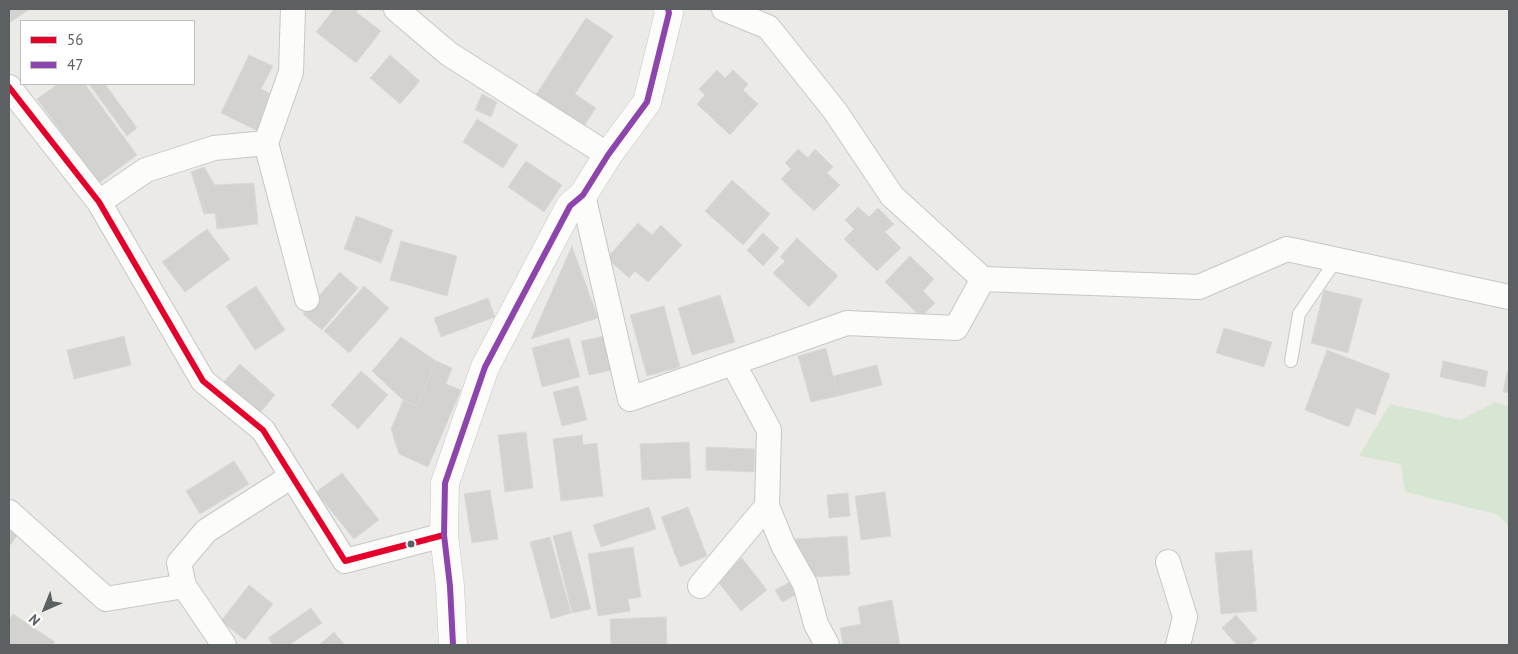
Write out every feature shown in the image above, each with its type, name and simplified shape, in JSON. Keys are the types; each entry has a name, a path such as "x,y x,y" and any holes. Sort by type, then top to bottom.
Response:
{"street":[{"path":"294,9 291,72 266,143 307,299"},
{"path":"396,9 448,54 608,155"},
{"path":"724,9 768,27 835,112 892,196 983,279 1199,287 1287,249 1509,297"},
{"path":"453,645 450,586 444,535 445,482 485,367 570,206 583,196 608,155 647,102 674,10"},
{"path":"9,87 100,202 203,382 264,430 345,562 444,535"},
{"path":"100,202 146,170 214,148 266,143"},
{"path":"583,196 630,399 848,323 956,328 983,279"},
{"path":"733,363 769,430 768,506 783,545 805,584 816,624 827,645"},
{"path":"224,645 184,586 179,563 206,531 292,476"},
{"path":"700,586 768,506"},
{"path":"9,512 106,598 184,586"},
{"path":"1168,562 1185,617 1178,645"}],"lane":[{"path":"1290,361 1299,314 1336,260"}],"green space":[{"path":"1496,402 1509,407 1509,526 1496,514 1405,492 1401,464 1359,456 1390,404 1460,420"}],"building":[{"path":"9,9 30,9 9,23"},
{"path":"334,9 359,9 356,12 381,31 356,63 316,32"},
{"path":"586,18 613,36 575,94 596,108 583,128 535,96"},
{"path":"249,55 273,66 261,89 275,96 258,131 221,113"},
{"path":"390,55 420,81 400,104 370,78"},
{"path":"717,70 725,78 733,70 748,84 743,90 758,104 730,135 697,104 705,95 699,89"},
{"path":"57,85 86,85 137,155 99,183 37,99"},
{"path":"90,85 106,85 137,128 127,136"},
{"path":"482,94 497,102 491,117 475,110"},
{"path":"477,119 518,145 503,168 463,142"},
{"path":"798,149 808,158 815,149 833,167 827,173 840,185 814,211 781,179 791,169 785,163"},
{"path":"526,161 562,185 544,212 508,187"},
{"path":"204,167 215,185 254,183 258,224 217,229 215,213 204,214 191,172"},
{"path":"732,180 770,214 743,245 705,211"},
{"path":"858,207 869,217 878,208 894,224 885,232 901,248 877,271 844,239 854,229 845,220"},
{"path":"356,216 393,230 381,263 344,249"},
{"path":"638,223 652,235 661,225 682,245 648,282 635,271 629,278 607,258"},
{"path":"207,229 230,259 185,292 162,262"},
{"path":"763,233 779,248 763,266 747,250"},
{"path":"797,238 838,276 809,307 773,273 785,261 780,257"},
{"path":"401,241 457,256 447,296 390,280"},
{"path":"572,246 598,318 531,339"},
{"path":"910,256 934,279 923,291 935,303 921,317 885,282"},
{"path":"340,272 358,288 322,330 303,314"},
{"path":"256,286 285,330 255,350 226,306"},
{"path":"364,286 389,308 349,353 324,331"},
{"path":"1324,290 1362,299 1348,353 1311,343"},
{"path":"720,295 735,342 692,355 678,308"},
{"path":"488,298 495,317 441,337 434,318"},
{"path":"664,306 680,367 647,376 630,315"},
{"path":"1224,328 1272,342 1264,367 1216,353"},
{"path":"124,336 131,365 74,379 67,350"},
{"path":"605,336 612,370 589,375 581,341"},
{"path":"401,337 436,361 417,406 403,400 372,371"},
{"path":"569,338 580,377 542,387 532,348"},
{"path":"826,348 838,396 811,402 798,356"},
{"path":"1327,350 1390,374 1375,415 1356,408 1349,427 1305,410"},
{"path":"436,361 452,368 446,384 461,390 428,467 399,454 391,429 403,400 417,406"},
{"path":"1443,361 1488,371 1485,387 1440,377"},
{"path":"240,364 275,395 258,415 222,384"},
{"path":"877,365 882,385 838,396 833,376"},
{"path":"361,371 388,395 358,429 331,405"},
{"path":"1507,372 1509,373 1509,393 1503,392"},
{"path":"578,386 587,420 562,426 553,392"},
{"path":"526,432 533,488 505,492 498,435"},
{"path":"582,435 583,445 597,443 603,496 561,501 553,439"},
{"path":"689,442 691,478 642,480 640,444"},
{"path":"706,447 755,449 754,472 706,470"},
{"path":"234,461 249,484 200,514 186,491"},
{"path":"342,473 379,520 354,539 316,492"},
{"path":"490,490 498,539 472,543 464,494"},
{"path":"885,492 891,536 861,540 855,496"},
{"path":"848,493 850,516 829,518 827,495"},
{"path":"649,507 656,529 601,547 593,525"},
{"path":"688,507 707,556 680,567 661,517"},
{"path":"9,527 18,534 9,547"},
{"path":"571,531 591,609 572,613 553,536"},
{"path":"847,536 850,575 813,577 795,539"},
{"path":"550,537 571,613 551,619 530,542"},
{"path":"633,547 641,597 628,599 630,611 598,616 588,554"},
{"path":"1252,550 1257,611 1221,614 1215,553"},
{"path":"742,558 767,590 741,611 716,579"},
{"path":"792,581 799,593 782,602 775,590"},
{"path":"249,585 273,604 245,640 221,621"},
{"path":"892,600 900,645 843,645 840,628 861,624 858,607"},
{"path":"311,608 322,623 289,645 273,645 268,638"},
{"path":"13,614 55,642 52,645 9,645 9,620"},
{"path":"1236,615 1257,639 1250,645 1237,645 1222,628"},
{"path":"666,617 667,645 611,645 610,619"},
{"path":"334,632 344,644 319,645"}],"transit line":[{"name":"47","path":"453,645 450,586 444,535 445,483 485,367 570,206 583,195 608,155 647,102 669,13 668,9"},
{"name":"56","path":"9,87 99,202 203,381 263,430 345,561 444,535"}]}
